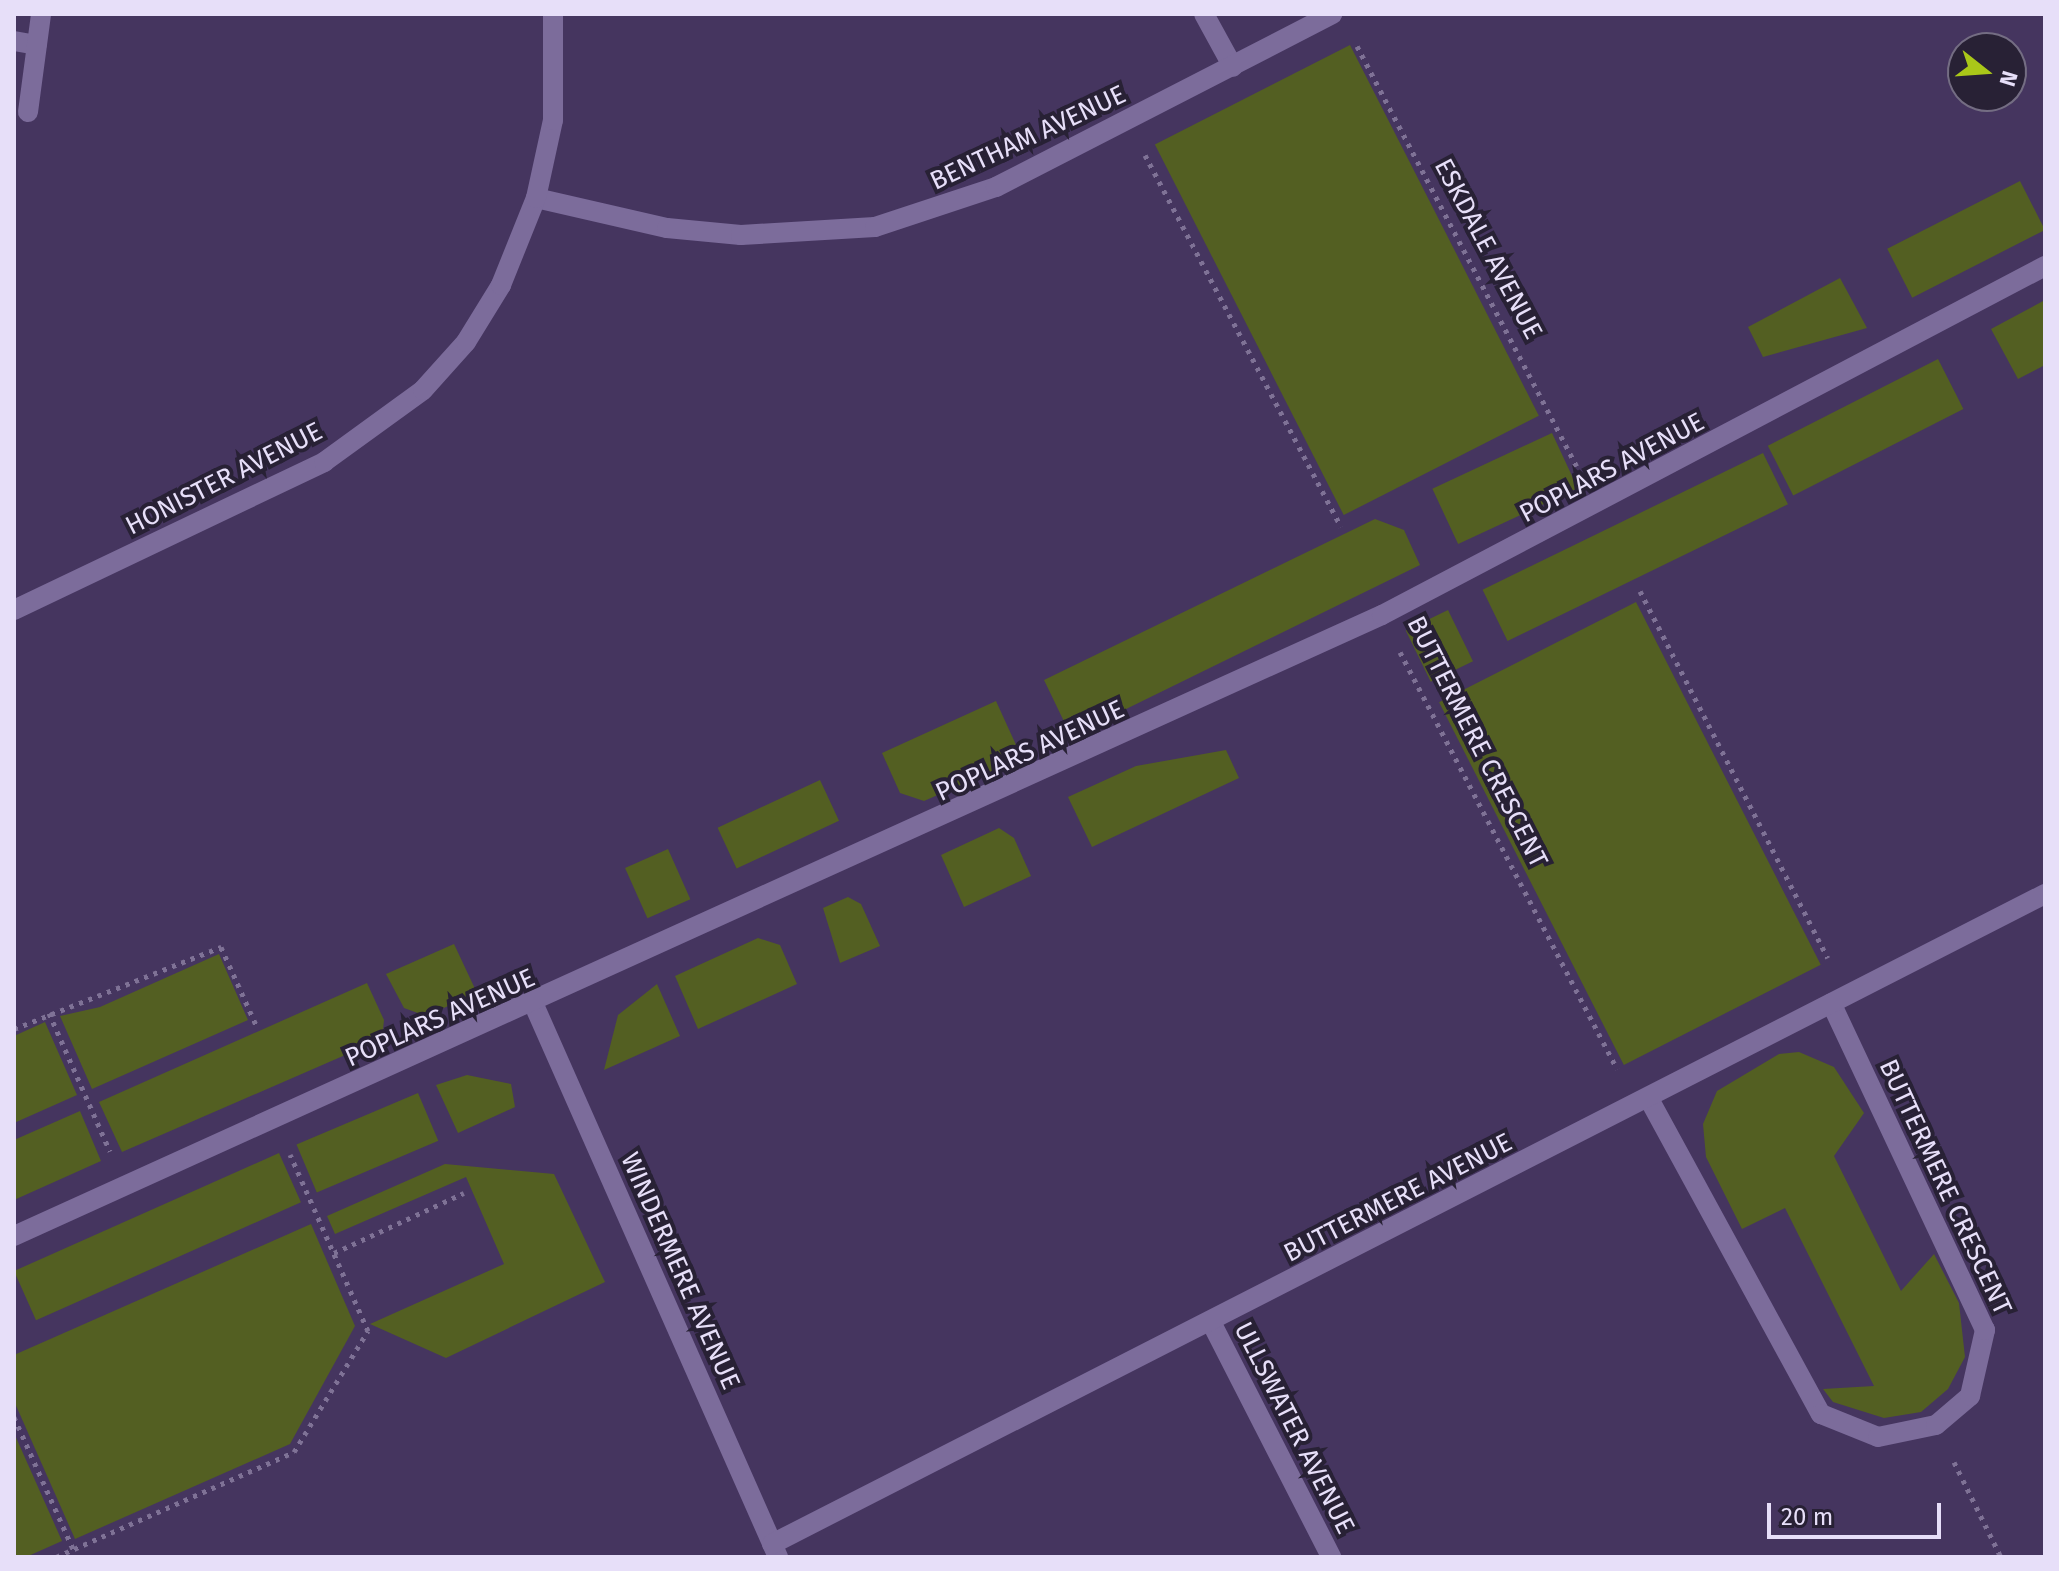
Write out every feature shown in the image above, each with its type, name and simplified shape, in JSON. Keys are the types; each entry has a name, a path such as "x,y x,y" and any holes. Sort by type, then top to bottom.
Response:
{"street":[{"path":"28,112 41,14"},
{"name":"HONISTER AVENUE","path":"14,610 324,462 423,390 466,342 501,285 536,198 553,120 553,14"},
{"path":"1204,14 1233,67"},
{"name":"BENTHAM AVENUE","path":"536,198 696,231 875,227 996,187 1128,122 1332,14"},
{"path":"14,41 37,45"},
{"name":"POPLARS AVENUE","path":"14,1236 534,1005 1382,615 1595,507 2045,266"},
{"name":"BUTTERMERE AVENUE","path":"775,1550 1211,1322 2045,894"},
{"name":"BUTTERMERE CRESCENT","path":"1642,1103 1821,1414 1878,1437 1936,1425 1970,1396 1985,1330 1839,999"},
{"name":"WINDERMERE AVENUE","path":"534,1005 775,1550"},
{"name":"ULLSWATER AVENUE","path":"1211,1322 1331,1557"}],"path":[{"name":"ESKDALE AVENUE","path":"1353,38 1557,420 1595,507"},
{"path":"1128,122 1341,527"},
{"path":"1640,591 1839,999"},
{"name":"BUTTERMERE CRESCENT","path":"1382,615 1642,1103"},
{"path":"14,1029 221,947 256,1025"},
{"path":"49,1013 126,1186"},
{"path":"56,1557 294,1452 368,1331 275,1120"},
{"path":"334,1253 464,1193"},
{"path":"14,1417 73,1549"},
{"path":"1936,1425 2001,1557"}],"green space":[{"path":"1350,45 1539,416 1344,515 1155,144"},
{"path":"2020,181 2045,230 1912,298 1887,249"},
{"path":"1840,278 1867,328 1763,357 1748,327"},
{"path":"2045,300 2045,365 2018,379 1991,329"},
{"path":"1938,359 1963,409 1793,496 1768,446"},
{"path":"1552,433 1578,488 1458,544 1432,489"},
{"path":"1763,453 1788,504 1508,641 1483,590"},
{"path":"1375,519 1404,530 1420,565 1071,736 1044,680"},
{"path":"1636,602 1821,965 1624,1065 1439,702"},
{"path":"1448,610 1473,661 1431,682 1406,631"},
{"path":"996,701 1022,758 924,801 900,793 882,753"},
{"path":"1226,750 1239,778 1092,847 1068,797 1136,766"},
{"path":"820,780 839,821 737,869 718,828"},
{"path":"999,828 1014,838 1031,876 964,907 941,855"},
{"path":"668,849 690,899 647,918 625,868"},
{"path":"848,897 861,904 880,946 840,963 823,908"},
{"path":"758,938 780,945 797,984 698,1029 675,976"},
{"path":"454,944 477,993 426,1016 404,1008 386,974"},
{"path":"219,954 248,1020 92,1089 60,1016 100,1007"},
{"path":"367,983 384,1020 382,1039 122,1152 99,1102"},
{"path":"657,984 680,1036 604,1070 618,1015"},
{"path":"45,1022 77,1095 14,1123 14,1036"},
{"path":"1799,1052 1834,1067 1864,1113 1834,1156 1901,1291 1934,1254 1959,1303 1965,1357 1948,1389 1921,1412 1884,1418 1833,1402 1823,1389 1874,1386 1785,1208 1742,1229 1706,1157 1703,1124 1717,1091 1779,1054"},
{"path":"467,1075 511,1084 515,1107 458,1133 436,1085"},
{"path":"418,1093 438,1141 317,1192 296,1145"},
{"path":"80,1111 101,1161 14,1200 14,1140"},
{"path":"279,1153 301,1202 36,1320 14,1271"},
{"path":"445,1164 554,1174 605,1282 446,1358 370,1324 504,1264 466,1177 335,1234 327,1216"},
{"path":"311,1224 355,1326 290,1444 75,1539 14,1401 14,1355"},
{"path":"14,1433 62,1541 26,1557 14,1557"}]}
